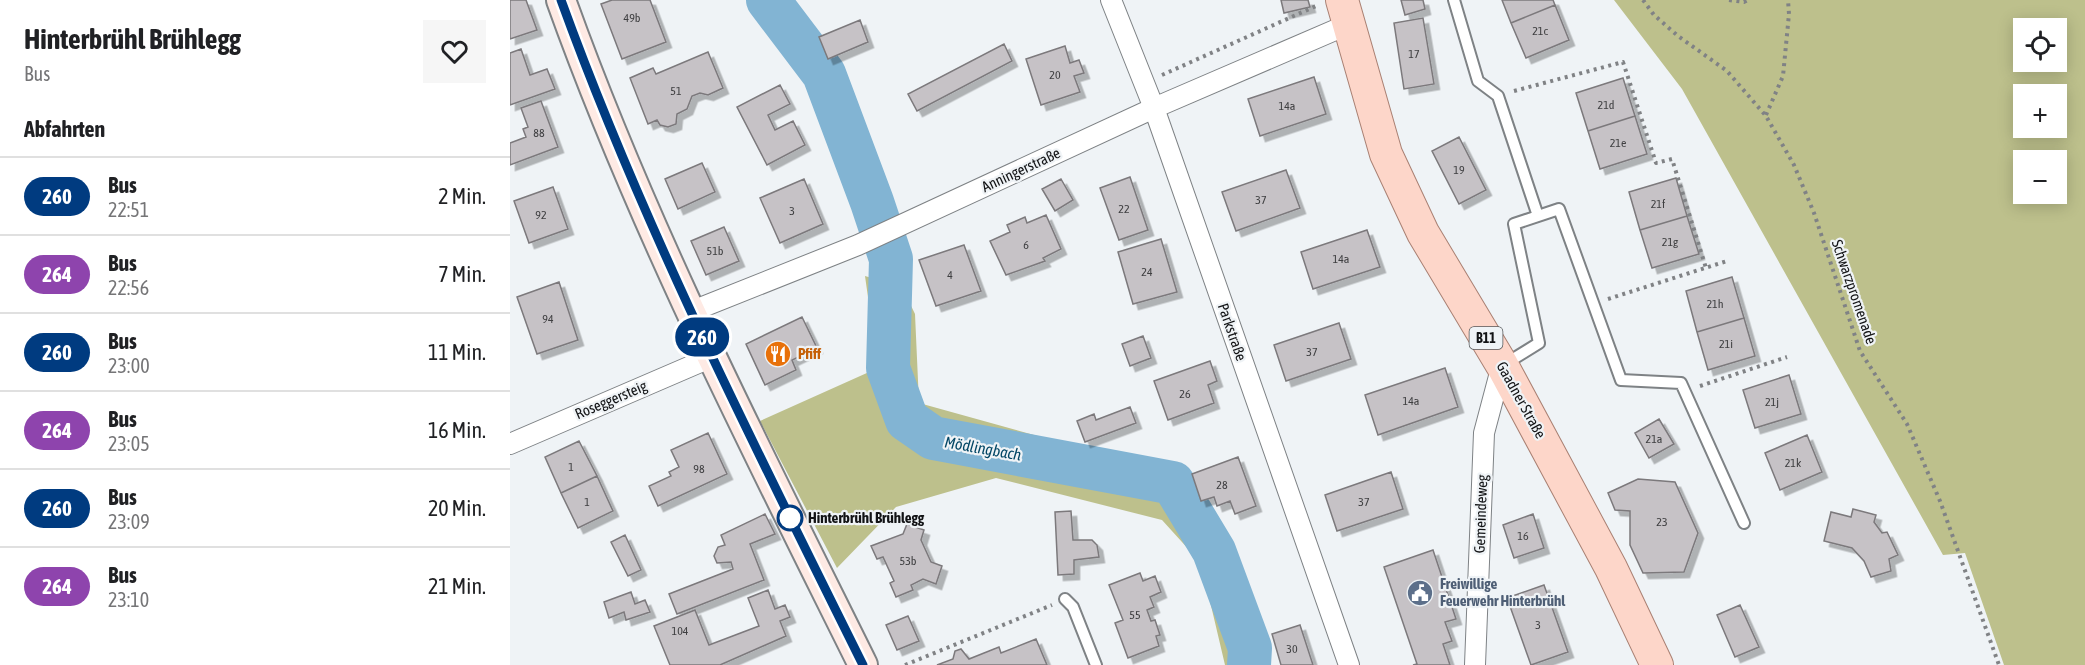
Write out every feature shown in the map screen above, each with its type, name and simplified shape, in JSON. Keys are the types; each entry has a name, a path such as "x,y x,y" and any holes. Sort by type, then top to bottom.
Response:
{"main road":[{"path":"561,0 579,51 690,312 863,665"},
{"name":"Gaadner Straße","path":"1346,12 1386,154 1423,233 1502,365 1611,568 1657,665"}],"street":[{"name":"Parkstraße","path":"1111,0 1154,108 1349,665"},
{"name":"Anningerstraße","path":"690,312 858,245 1154,108 1346,12"},
{"name":"Roseggersteig","path":"510,444 712,357"},
{"name":"Gemeindeweg","path":"1475,665 1484,433 1502,365"}],"lane":[{"path":"1454,0 1478,81 1498,96 1538,216"},
{"path":"1502,365 1539,343 1514,224 1558,209 1621,380 1681,383 1744,523"},
{"path":"1065,599 1072,607 1096,665"}],"path":[{"name":"Schwarzpromenade","path":"1643,0 1654,15 1678,36 1727,71 1766,116 1794,165 1814,213 1860,351 1907,424 1940,501 1999,665"},
{"path":"1729,0 1744,2 1748,0"},
{"path":"1766,116 1784,76 1788,0"},
{"path":"1144,83 1306,11"},
{"path":"1498,96 1623,62 1656,163 1672,159 1706,268"},
{"path":"1593,304 1727,261"},
{"path":"1685,390 1787,357"},
{"path":"905,665 1065,599"}],"green space":[{"path":"1614,0 2085,0 2085,665 2004,665 1965,553 1943,555 1682,89"},
{"path":"865,276 902,287 915,314 919,403 1178,475 1221,576 1248,665 1225,665 1201,563 1162,520 996,478 896,507 837,568 760,421 878,368"}],"building":[{"path":"510,0 526,0 537,30 510,39"},
{"path":"612,0 650,0 666,42 622,59 601,4"},
{"path":"1281,0 1308,0 1310,7 1284,13"},
{"path":"1401,0 1423,0 1425,9 1405,15"},
{"path":"1502,0 1553,0 1555,5 1511,23"},
{"path":"1555,5 1569,40 1526,58 1511,23"},
{"path":"1423,18 1434,84 1404,89 1394,23"},
{"path":"860,20 868,42 828,59 819,37"},
{"path":"1004,44 1012,61 917,111 908,94"},
{"path":"1065,46 1070,63 1079,60 1084,73 1074,76 1080,92 1041,105 1026,59"},
{"path":"521,49 530,75 547,69 555,89 510,105 510,53"},
{"path":"708,52 723,88 708,95 700,93 692,96 687,109 677,114 676,124 668,127 660,125 657,120 648,124 630,78 653,68 656,74"},
{"path":"1314,77 1326,114 1260,136 1248,99"},
{"path":"1623,78 1635,116 1588,131 1576,93"},
{"path":"780,85 790,104 768,115 775,130 793,121 805,145 767,165 737,107"},
{"path":"541,101 558,147 510,165 510,143 526,137 523,129 528,127 521,108"},
{"path":"1635,116 1647,154 1600,169 1588,131"},
{"path":"1459,137 1486,190 1459,204 1432,151"},
{"path":"702,163 715,192 678,209 665,179"},
{"path":"1286,170 1300,208 1236,231 1222,192"},
{"path":"1130,177 1148,230 1119,240 1100,188"},
{"path":"1676,178 1687,216 1640,230 1629,192"},
{"path":"804,179 823,224 780,243 760,198"},
{"path":"1061,179 1073,200 1055,211 1042,189"},
{"path":"553,187 568,229 529,243 514,201"},
{"path":"1046,215 1061,249 1043,258 1045,261 1006,275 990,241 1010,232 1007,225 1025,217 1027,223"},
{"path":"1687,216 1699,254 1652,268 1640,230"},
{"path":"724,227 739,261 706,275 691,241"},
{"path":"1367,230 1380,267 1313,289 1301,252"},
{"path":"1161,239 1177,292 1133,304 1118,252"},
{"path":"964,245 981,291 936,306 919,260"},
{"path":"1732,277 1744,318 1697,332 1686,291"},
{"path":"559,282 578,340 537,354 517,297"},
{"name":"Pfiff","path":"802,317 817,348 792,360 796,370 765,385 746,344"},
{"path":"1744,318 1755,356 1708,370 1697,332"},
{"path":"1339,323 1351,359 1286,381 1274,345"},
{"path":"1143,336 1151,358 1130,366 1122,344"},
{"path":"1210,361 1217,381 1208,385 1214,403 1168,420 1154,381"},
{"path":"1445,368 1458,407 1378,435 1365,395"},
{"path":"1789,375 1801,414 1755,428 1743,390"},
{"path":"1130,407 1136,423 1085,442 1077,421 1094,414 1096,420"},
{"path":"1659,419 1674,444 1649,458 1635,433"},
{"path":"708,433 727,474 658,506 649,486 671,476 669,472 679,467 671,450"},
{"path":"1807,435 1822,472 1780,490 1765,453"},
{"path":"579,441 597,476 561,493 545,457"},
{"path":"1238,457 1256,506 1235,514 1230,501 1217,506 1214,497 1201,501 1192,474"},
{"path":"1391,472 1403,509 1337,531 1325,495"},
{"path":"597,476 613,511 578,528 561,493"},
{"path":"1638,479 1675,482 1698,533 1684,572 1643,573 1630,545 1630,511 1615,510 1608,493"},
{"path":"1853,509 1876,515 1874,522 1882,533 1887,532 1898,555 1889,559 1891,571 1871,577 1864,561 1852,548 1824,541 1831,512 1851,517"},
{"path":"1071,511 1073,540 1092,540 1097,545 1099,557 1074,560 1074,574 1058,575 1055,512"},
{"path":"765,514 775,534 750,544 764,580 677,614 669,594 733,569 731,562 717,563 714,556 718,547 725,545 721,535"},
{"path":"1533,514 1544,548 1514,558 1503,525"},
{"path":"907,524 924,530 921,540 931,562 942,566 936,584 923,579 911,585 913,590 896,597 890,583 894,581 883,557 877,559 871,546 903,534"},
{"path":"625,535 641,570 628,576 611,542"},
{"name":"Freiwillige Feuerwehr Hinterbrühl","path":"1433,550 1456,619 1445,622 1452,641 1443,644 1450,665 1413,665 1417,664 1384,567"},
{"path":"1140,573 1143,581 1155,576 1161,592 1150,597 1154,607 1147,610 1151,621 1155,620 1160,635 1156,636 1159,646 1128,658 1115,623 1123,620 1109,585"},
{"path":"1544,585 1568,652 1531,665 1507,598"},
{"path":"768,590 775,609 785,605 790,617 780,621 786,636 720,665 670,665 654,626 695,610 709,645 759,626 748,598"},
{"path":"631,592 635,604 645,600 650,612 626,620 624,612 609,618 604,602"},
{"path":"1740,605 1759,647 1735,657 1717,615"},
{"path":"908,616 919,641 897,650 886,625"},
{"path":"1300,625 1313,665 1281,665 1272,634"},
{"path":"1036,639 1047,665 937,665 953,659 955,651 961,649 969,659 999,647 1001,653"}],"waterway":[{"name":"Mödlingbach","path":"768,0 824,74 891,259 888,368 907,420 933,438 1173,483 1214,551 1250,648 1249,665"}],"bus line":[{"name":"260","path":"561,0 579,51 690,312 863,665"}],"place":[{"name":"Pfiff","path":"778,354"},
{"name":"Hinterbrühl Brühlegg","path":"790,518"},
{"name":"Freiwillige Feuerwehr Hinterbrühl","path":"1420,593"}]}
